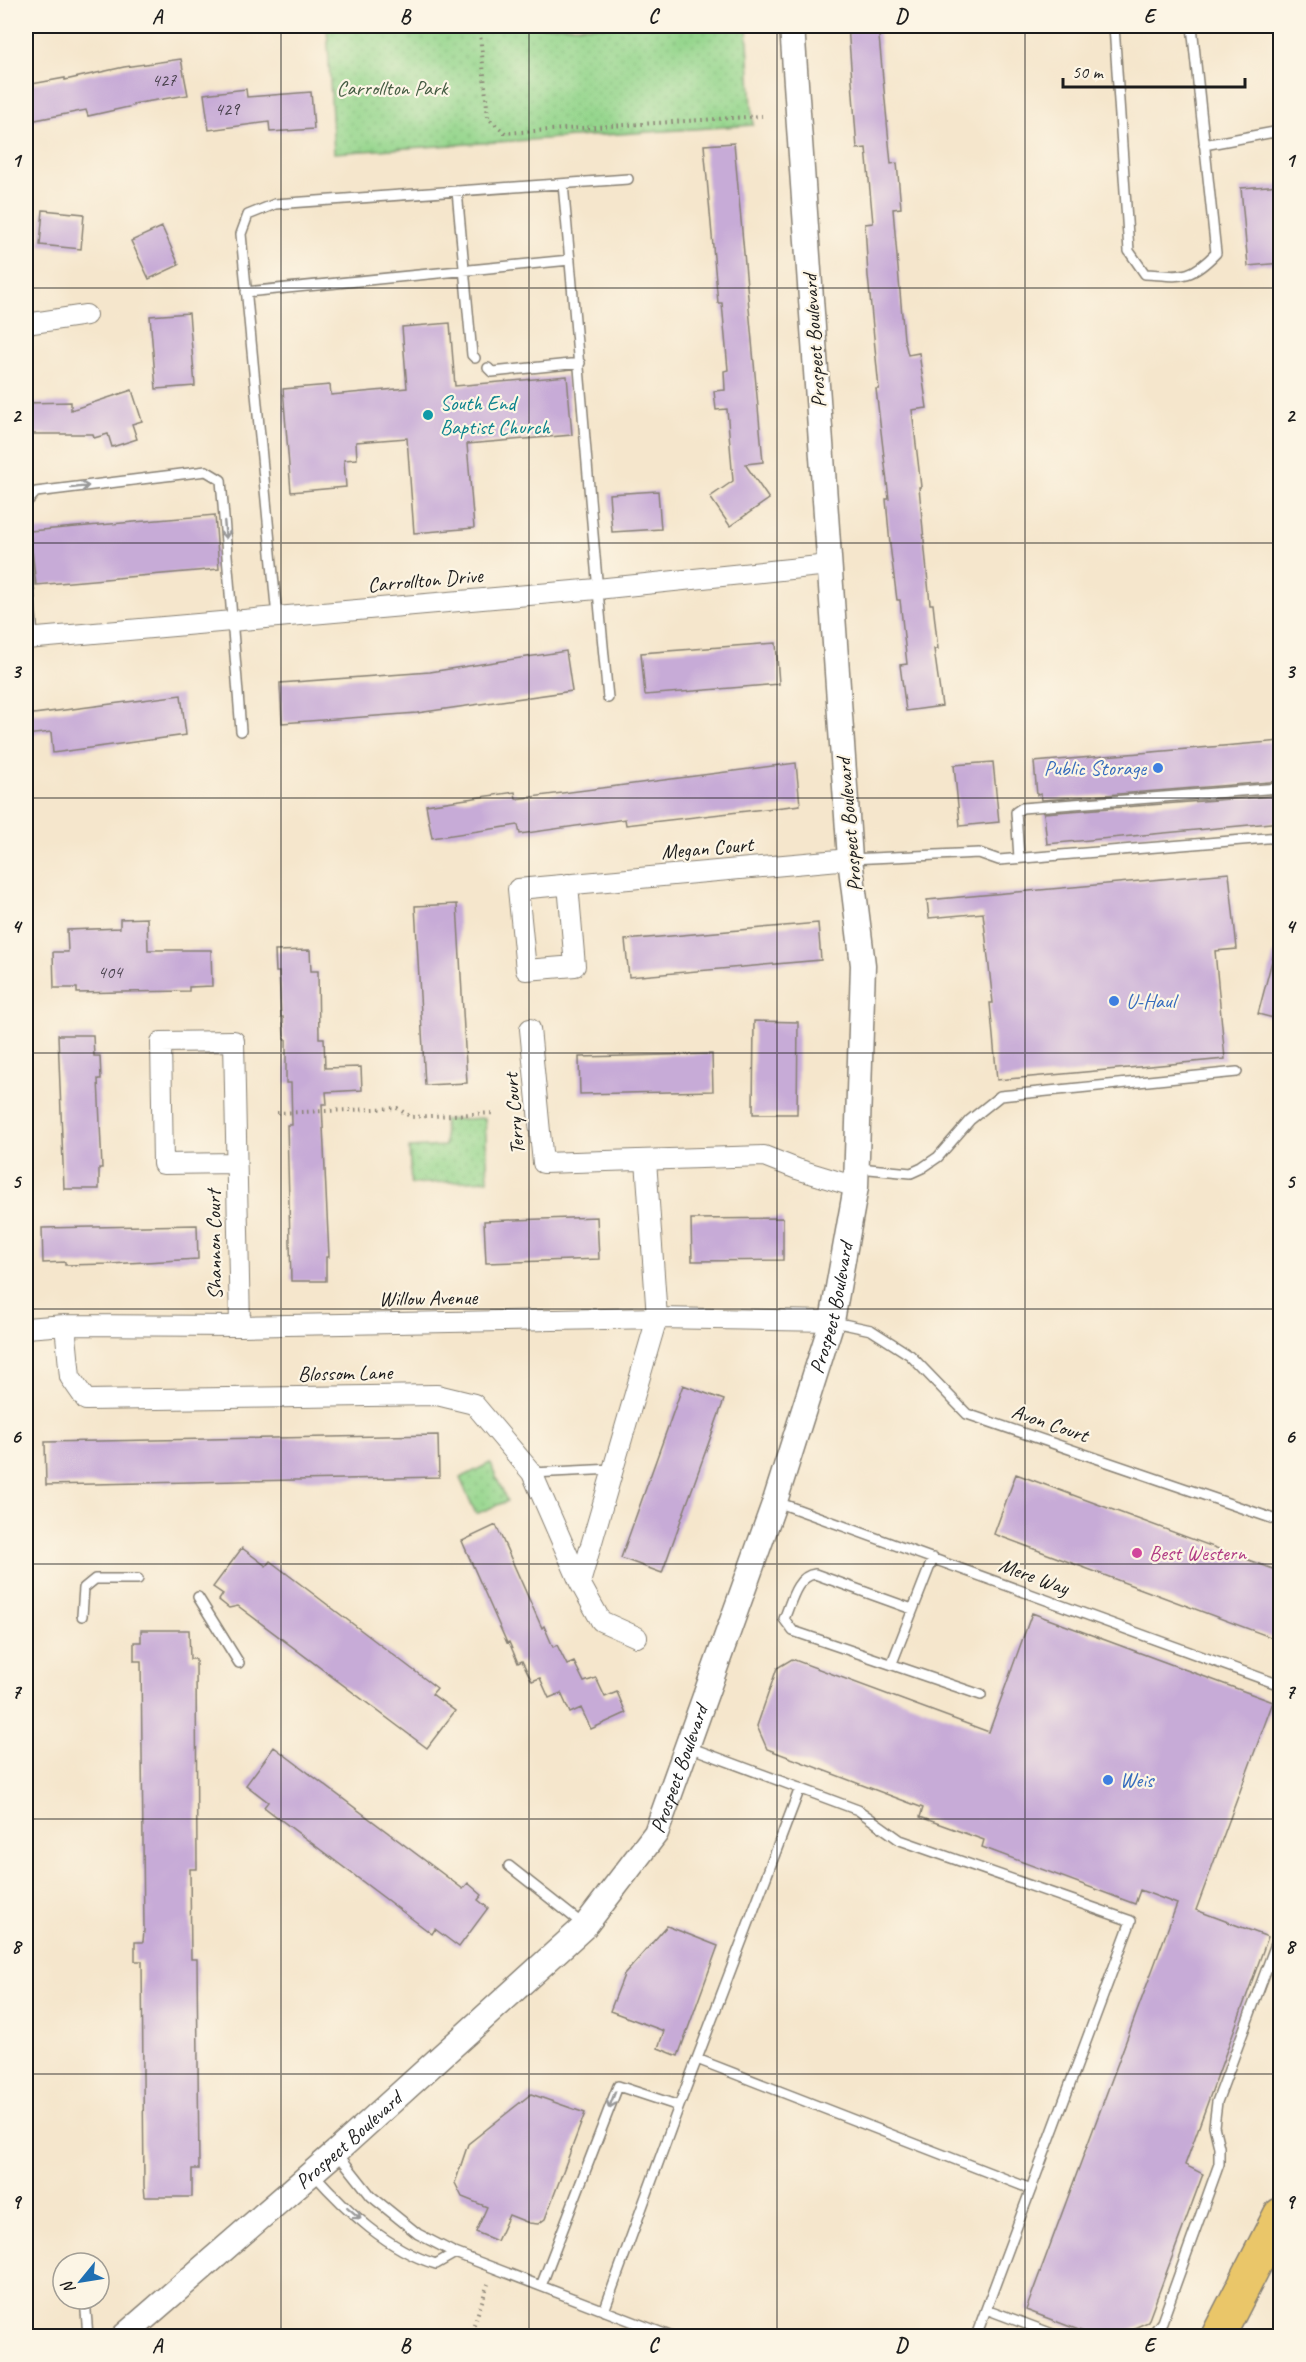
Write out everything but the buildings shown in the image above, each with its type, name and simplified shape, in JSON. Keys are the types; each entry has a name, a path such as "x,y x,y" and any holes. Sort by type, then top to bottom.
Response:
{"highway":[{"path":"1218,2337 1281,2215"},
{"path":"1243,2337 1281,2232"}],"street":[{"name":"Prospect Boulevard","path":"124,2337 336,2152 585,1926 656,1833 775,1501 832,1321 856,1177 863,965 850,859 792,26"},
{"path":"26,324 86,315"},
{"name":"Carrollton Drive","path":"29,639 597,589 829,565"},
{"name":"Megan Court","path":"568,884 575,966 526,970 518,888 850,859"},
{"name":"Terry Court","path":"530,1029 543,1163 764,1156 796,1169 856,1177"},
{"name":"Shannon Court","path":"236,1163 163,1164 161,1042 234,1041 240,1326"},
{"path":"580,1583 615,1469 657,1318 646,1160"},
{"name":"Willow Avenue","path":"26,1328 65,1325 240,1326 657,1318 832,1321"},
{"name":"Blossom Lane","path":"65,1325 70,1377 86,1400 437,1395 474,1404 532,1473 580,1583 601,1621 637,1637"}],"lane":[{"path":"1114,26 1129,251 1145,274 1184,277 1204,265 1215,253 1192,26"},
{"path":"1204,145 1281,131"},
{"path":"277,617 246,292 242,234 248,215 275,204 628,179"},
{"path":"563,184 608,698"},
{"path":"457,191 472,355 475,358"},
{"path":"246,292 570,260"},
{"path":"488,368 492,372 580,363"},
{"path":"26,503 36,492 206,471 221,480 241,731"},
{"path":"26,549 29,639"},
{"path":"1019,858 1016,812 1022,808 1281,788"},
{"path":"850,859 978,853 999,860 1281,837"},
{"path":"856,1177 911,1173 922,1168 938,1157 970,1120 1000,1096 1238,1072"},
{"name":"Avon Court","path":"832,1321 871,1330 910,1355 967,1414 1281,1521"},
{"path":"532,1473 615,1469"},
{"name":"Mere Way","path":"775,1501 1281,1685"},
{"path":"892,1663 933,1558"},
{"path":"912,1609 815,1574 807,1574 801,1580 784,1619 794,1631 981,1695"},
{"path":"82,1616 84,1588 94,1579 138,1579"},
{"path":"198,1597 239,1663"},
{"path":"687,1747 858,1810 900,1840 1131,1921 976,2337"},
{"path":"604,2311 800,1788"},
{"path":"509,1866 585,1926"},
{"path":"1152,2337 1162,2322 1219,2164 1219,2147 1214,2126 1218,2102 1281,1933"},
{"path":"697,2058 1031,2189"},
{"path":"541,2286 618,2086 679,2106"},
{"path":"336,2152 371,2196 418,2234 455,2253 670,2337"},
{"path":"313,2172 333,2195 395,2245 422,2260 436,2264 455,2253"},
{"path":"986,2309 1058,2337"},
{"path":"86,2311 88,2337"}],"path":[{"path":"471,26 480,33"},
{"path":"482,26 480,33 488,118 505,133 762,116"},
{"path":"277,1113 397,1108 411,1117 495,1113"},
{"path":"470,2337 494,2268"}],"green space":[{"name":"Carrollton Park","path":"327,26 747,26 753,125 334,153"},
{"path":"485,1118 488,1180 411,1184 409,1148 445,1146 444,1120"},
{"path":"490,1463 507,1501 476,1514 460,1478"}],"place":[{"name":"South End Baptist Church","path":"428,415"},
{"name":"Public Storage","path":"1158,768"},
{"name":"U-Haul","path":"1114,1001"},
{"name":"Best Western","path":"1137,1553"},
{"name":"Weis","path":"1108,1780"}]}
